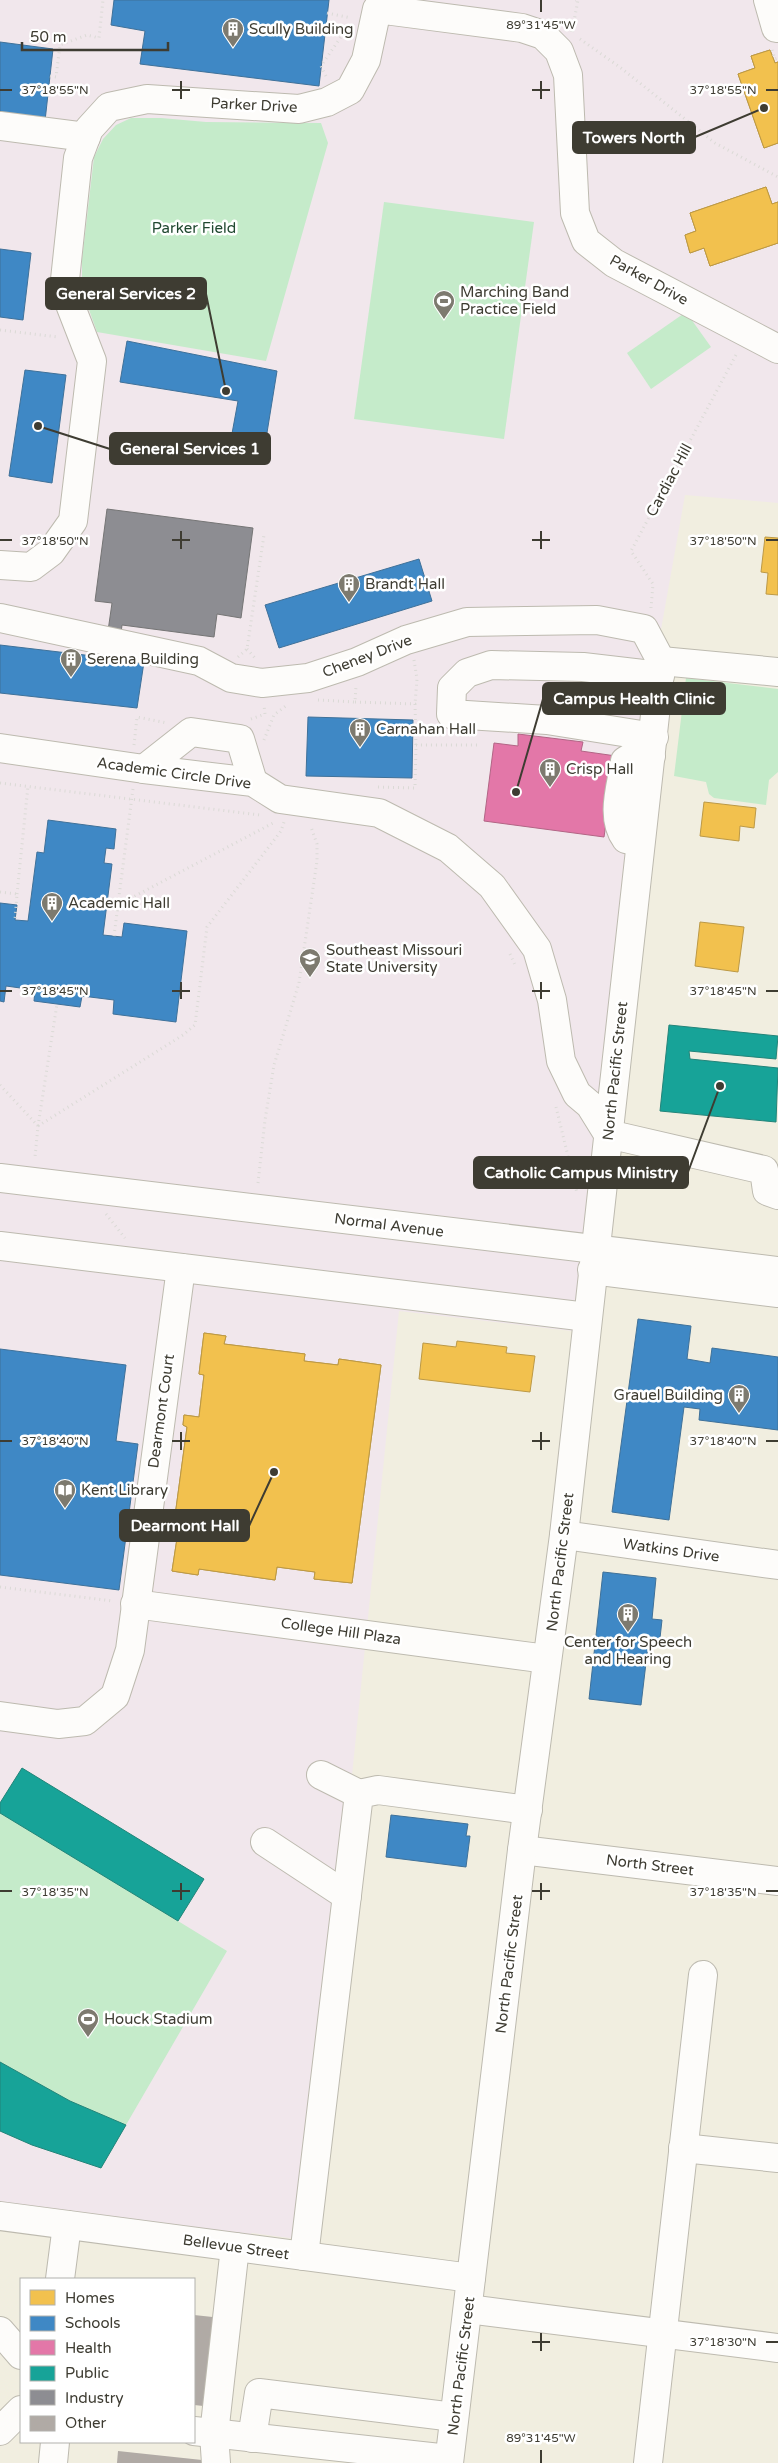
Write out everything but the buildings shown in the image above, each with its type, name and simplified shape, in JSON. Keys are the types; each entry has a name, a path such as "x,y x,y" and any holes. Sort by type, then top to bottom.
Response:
{"street":[{"path":"768,0 776,28 778,28"},
{"name":"Parker Drive","path":"0,565 31,567 52,552 73,521 92,361 64,289 78,158 88,129 109,107 147,99 299,109 327,102 350,90 366,60 369,9 522,28 543,35 559,51 568,75 575,213 586,241 614,263 778,349"},
{"path":"0,126 86,137"},
{"name":"Cheney Drive","path":"0,618 199,661 231,678 262,683 308,678 357,662 410,639 467,622 598,620 644,629"},
{"path":"644,629 661,668"},
{"path":"652,747 548,720 451,714 452,688 467,674 491,665 778,672"},
{"name":"North Pacific Street","path":"449,2461 522,1850 564,1535 640,842 661,668"},
{"path":"139,759 191,732 240,739 253,782"},
{"name":"Academic Circle Drive","path":"0,748 139,759 253,782 280,799 379,813 448,848 492,886 537,949 552,1000 561,1061 577,1094 590,1105 608,1134"},
{"path":"608,1134 764,1170 767,1191 778,1195"},
{"name":"Normal Avenue","path":"0,1178 594,1260 778,1293"},
{"path":"0,1246 587,1317"},
{"name":"Normal Avenue","path":"594,1260 778,1271"},
{"name":"Dearmont Court","path":"0,1716 58,1724 85,1721 115,1696 130,1650 181,1268"},
{"name":"Watkins Drive","path":"564,1535 778,1564"},
{"name":"College Hill Plaza","path":"135,1604 547,1659"},
{"path":"321,1775 359,1794 378,1790 528,1810"},
{"path":"304,2256 359,1794"},
{"path":"265,1842 347,1896"},
{"name":"North Street","path":"522,1850 778,1881"},
{"path":"648,2463 703,1976"},
{"path":"684,2148 778,2158"},
{"name":"Bellevue Street","path":"0,2216 471,2278"},
{"path":"60,2278 67,2224"},
{"path":"216,2463 204,2433 229,2293 235,2247"},
{"path":"468,2309 778,2348"},
{"path":"0,2331 20,2354"},
{"path":"252,2438 259,2393 454,2418"},
{"path":"0,2432 20,2411"},
{"path":"204,2433 449,2461"}],"path":[{"path":"50,76 56,77 60,45 87,35 99,38 103,0"},
{"path":"575,0 578,0 572,34 621,68 715,143 778,177"},
{"path":"321,66 369,9"},
{"path":"0,330 84,340"},
{"name":"Cardiac Hill","path":"644,629 653,605 653,584 631,551 748,333"},
{"path":"232,663 247,649 264,535"},
{"path":"374,787 415,788 415,704 417,679 410,639"},
{"path":"355,702 357,662"},
{"path":"309,700 415,704"},
{"path":"263,748 274,715 287,705 294,703"},
{"path":"139,759 137,717 175,724"},
{"path":"416,747 479,745"},
{"path":"0,783 263,815"},
{"path":"15,920 28,786"},
{"path":"114,936 130,798"},
{"path":"38,1126 183,1035 195,1025 207,927 281,831 283,817 118,905"},
{"path":"258,1183 274,1064 299,983 314,892 317,844 308,820"},
{"path":"0,892 17,894"},
{"path":"509,952 518,969"},
{"path":"35,1157 57,1004"},
{"path":"0,1085 38,1126"},
{"path":"555,1104 578,1196"},
{"path":"102,1209 130,1243"},
{"path":"0,1587 135,1604"}],"shaded area":[{"name":"Southeast Missouri State University","path":"0,0 778,0 778,503 685,495 647,708 595,1249 572,1331 399,1311 305,2240 252,2233 235,2247 0,2216"}],"green space":[{"name":"Parker Field","path":"131,118 161,118 206,122 321,123 328,143 266,361 97,332 82,290 82,260 94,157 103,139 116,125"},
{"name":"Marching Band Practice Field","path":"384,202 534,222 504,439 354,419"},
{"path":"686,312 711,347 651,389 627,353"},
{"path":"686,678 778,689 778,772 769,780 766,805 714,798 709,794 706,782 674,776"},
{"name":"Houck Stadium","path":"22,1768 204,1879 178,1921 227,1951 101,2168 32,2145 0,2131 0,1803"}],"place":[{"name":"Scully Building","path":"233,48"},
{"name":"Towers North","path":"764,108"},
{"name":"Marching Band Practice Field","path":"444,320"},
{"name":"General Services 2","path":"226,391"},
{"name":"General Services 1","path":"38,426"},
{"name":"Brandt Hall","path":"349,603"},
{"name":"Serena Building","path":"71,678"},
{"name":"Carnahan Hall","path":"360,748"},
{"name":"Crisp Hall","path":"550,788"},
{"name":"Campus Health Clinic","path":"516,792"},
{"name":"Academic Hall","path":"52,922"},
{"name":"Southeast Missouri State University","path":"310,978"},
{"name":"Catholic Campus Ministry","path":"720,1086"},
{"name":"Grauel Building","path":"739,1414"},
{"name":"Dearmont Hall","path":"274,1472"},
{"name":"Kent Library","path":"65,1509"},
{"name":"Center for Speech and Hearing","path":"628,1633"},
{"name":"Houck Stadium","path":"88,2038"}]}
